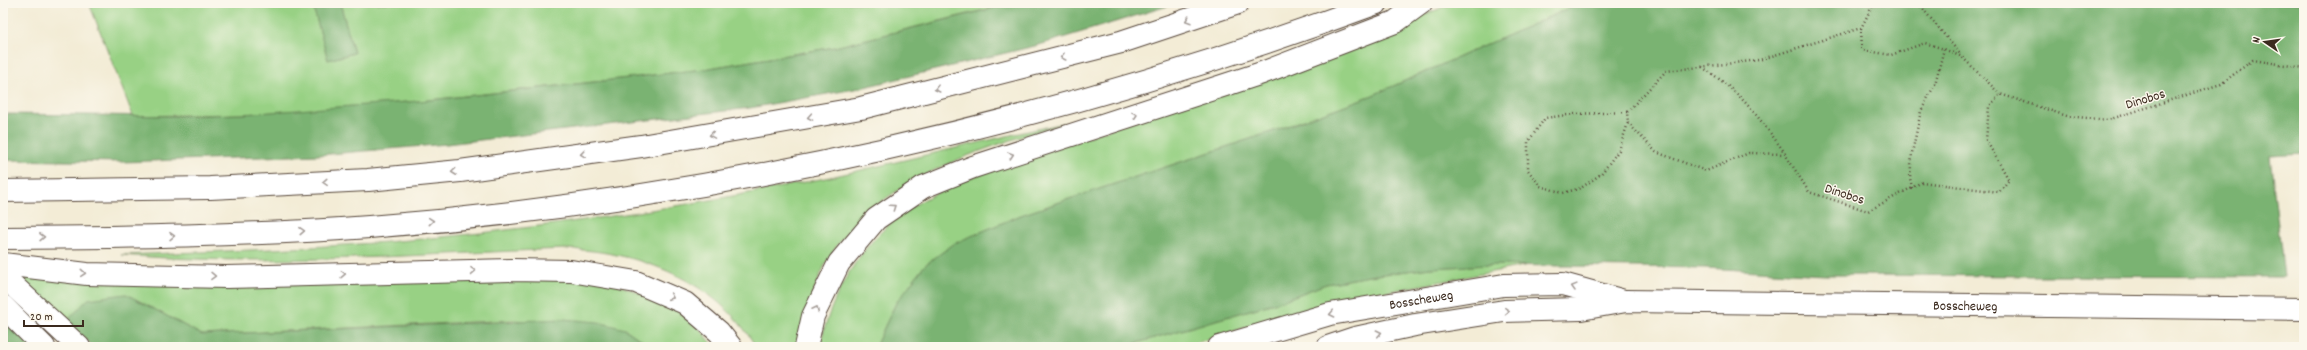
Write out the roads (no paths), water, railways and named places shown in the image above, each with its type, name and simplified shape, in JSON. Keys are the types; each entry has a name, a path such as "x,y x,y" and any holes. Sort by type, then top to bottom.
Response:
{"main road":[{"path":"3,191 52,192 210,188 368,180 460,171 641,146 861,108 1121,42 1238,3"},
{"path":"3,238 211,236 368,227 465,218 650,194 879,151 1010,118 1142,82 1298,32 1377,3"},
{"path":"806,347 812,316 839,263 876,219 923,187 973,167 1262,74 1395,22 1421,3"},
{"path":"3,182 52,192"},
{"path":"3,264 87,274 226,277 511,270 571,272 636,282 685,303 719,332 731,347"},
{"path":"3,276 79,347"},
{"name":"Bosscheweg","path":"1219,347 1330,314 1504,285 1563,284 1626,301"},
{"name":"Bosscheweg","path":"1328,347 1355,338 1415,325 1497,312 1580,309 1626,301 2304,309"},
{"path":"3,306 44,347"}]}
